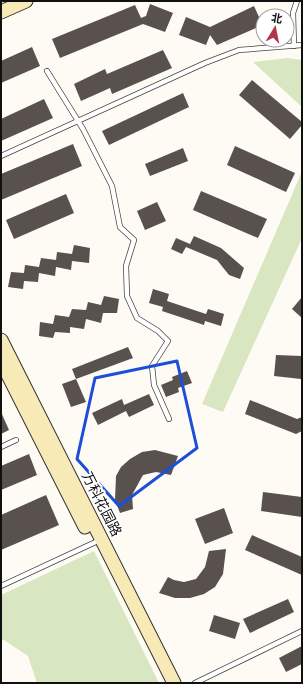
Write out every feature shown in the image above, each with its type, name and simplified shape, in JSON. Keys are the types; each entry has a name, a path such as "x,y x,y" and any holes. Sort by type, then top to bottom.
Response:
{"street":[{"path":"1,12 26,1"},
{"name":"万科花园路","path":"1,340 165,683"},
{"name":"万科花园路","path":"1,361 174,683"}],"lane":[{"path":"1,156 205,63 239,50 266,48"},
{"path":"47,71 78,122 112,186 120,227 134,240 126,266 127,296 137,318 158,331 168,340 152,366 154,385 169,419"},
{"path":"1,447 16,440"},
{"path":"1,586 98,541"},
{"path":"195,683 302,631"}],"highlighted area":[{"path":"177,361 197,448 119,506 77,459 95,378"}],"green space":[{"path":"288,58 302,60 302,107 253,62"},
{"path":"302,169 302,238 223,412 202,404"},
{"path":"94,551 159,683 37,683 28,656 4,640 1,640 1,595"}],"building":[{"path":"150,4 173,13 165,32 143,24 60,58 52,39 135,5 141,18 146,16"},
{"path":"254,6 255,8 255,28 217,45 210,35 206,45 179,35 186,17 210,27"},
{"path":"32,47 40,66 1,83 1,61"},
{"path":"163,50 172,68 112,94 110,88 81,101 74,84 105,69 107,74"},
{"path":"252,80 302,122 302,125 290,139 239,95"},
{"path":"183,93 189,107 109,145 102,131"},
{"path":"44,99 53,118 1,141 1,119"},
{"path":"73,144 82,166 1,200 1,174"},
{"path":"235,146 295,173 286,192 227,165"},
{"path":"183,148 188,161 150,176 145,164"},
{"path":"201,191 267,219 258,238 193,210"},
{"path":"66,194 74,213 14,239 6,220"},
{"path":"157,202 166,221 145,230 137,211"},
{"path":"194,236 221,248 244,268 240,279 229,275 217,260 186,247 182,254 171,249 176,238 190,244"},
{"path":"74,245 90,248 89,263 72,261 71,270 56,267 55,276 39,273 38,282 24,281 23,289 8,287 11,272 24,273 25,265 39,267 41,258 56,260 57,252 72,254"},
{"path":"153,289 169,294 167,301 206,314 208,309 224,314 221,326 205,321 204,325 162,311 163,307 149,303"},
{"path":"104,296 119,299 117,313 103,313 101,323 86,319 84,329 70,327 70,333 55,332 53,338 39,336 40,322 53,324 55,315 69,317 72,309 86,310 88,302 101,305"},
{"path":"302,297 302,318 292,309"},
{"path":"128,347 133,358 76,379 72,369"},
{"path":"276,355 302,356 301,379 274,376"},
{"path":"187,371 192,383 178,388 179,392 166,397 161,385 173,380 172,377"},
{"path":"76,379 86,402 71,407 62,384"},
{"path":"149,394 154,405 129,417 126,411 98,425 92,413 122,399 124,405"},
{"path":"250,400 297,419 302,417 302,431 296,434 245,414"},
{"path":"1,412 9,430 1,434"},
{"path":"155,450 178,456 171,475 156,472 143,475 132,495 133,509 120,513 115,500 116,476 121,467 130,459 142,452"},
{"path":"29,454 37,475 1,490 1,466"},
{"path":"263,492 302,497 302,517 261,511"},
{"path":"46,495 59,525 1,550 1,515"},
{"path":"224,508 233,533 205,544 195,519"},
{"path":"252,535 302,557 302,575 245,550"},
{"path":"226,549 223,574 215,587 204,594 190,598 175,598 159,593 168,577 184,582 196,579 205,567 209,551"},
{"path":"288,599 294,612 250,633 243,619"},
{"path":"214,615 240,623 235,639 209,631"},
{"path":"302,646 302,664 286,672 279,658"}]}
